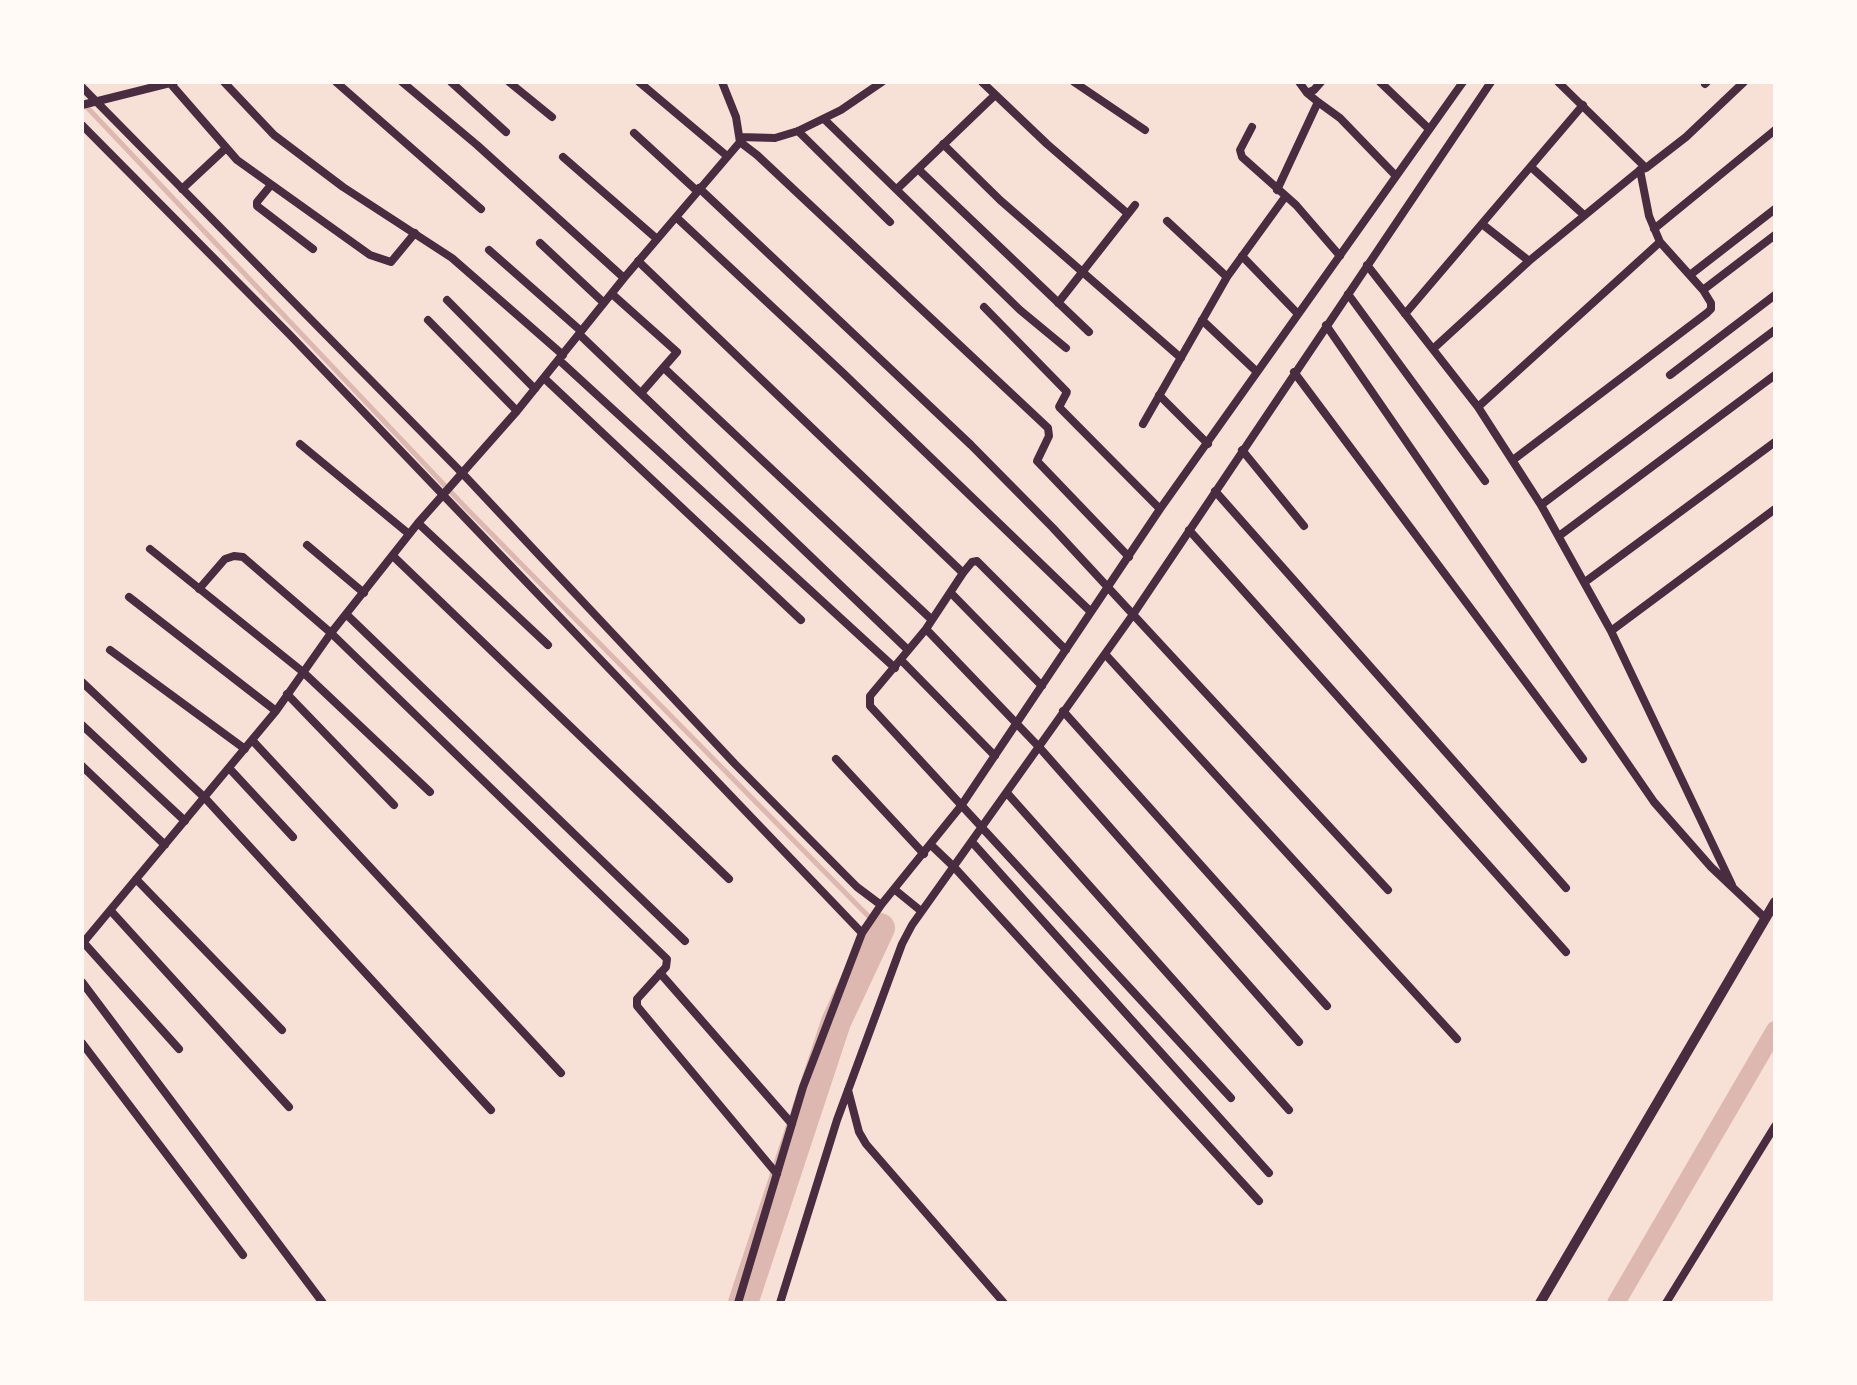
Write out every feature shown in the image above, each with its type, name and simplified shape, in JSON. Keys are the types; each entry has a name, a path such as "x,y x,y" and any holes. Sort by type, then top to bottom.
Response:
{"street":[{"path":"90,104 172,82 226,148 271,185 359,248 385,262 394,259 415,233"},
{"path":"224,82 274,135 343,187 472,273 895,668"},
{"path":"336,82 481,209"},
{"path":"402,82 477,145 624,278"},
{"path":"451,82 506,132"},
{"path":"509,82 552,117"},
{"path":"639,82 727,156"},
{"path":"722,82 733,109 738,142 757,155 1048,428 1049,436 1037,461 1129,557"},
{"path":"863,82 872,90"},
{"path":"179,1049 83,944 276,711 331,633 409,534 517,411 738,142 775,138 798,131 824,119 882,82"},
{"path":"982,82 1047,144 1127,213"},
{"path":"1074,82 1145,130"},
{"path":"1299,82 1307,93 1340,118 1396,176"},
{"path":"1307,93 1321,82"},
{"path":"1380,82 1429,129"},
{"path":"738,1303 803,1087 862,933 961,806 1160,509 1463,82"},
{"path":"780,1303 848,1090 902,944 921,911 1134,613 1491,82"},
{"path":"1513,460 1711,308 1703,290 1660,242 1649,216 1643,169 1558,82"},
{"path":"1434,348 1529,261 1686,137 1744,82"},
{"path":"82,87 90,104 182,189 735,764 857,887 881,905"},
{"path":"897,189 995,95"},
{"path":"1277,190 1318,102"},
{"path":"1405,314 1583,105"},
{"path":"824,119 1020,310 1066,348"},
{"path":"82,125 443,493 862,933"},
{"path":"1252,127 1241,153 1296,205 1340,256"},
{"path":"1654,229 1775,130"},
{"path":"798,131 890,222"},
{"path":"634,133 971,445 1134,613 1388,890"},
{"path":"943,144 1000,200 1181,358"},
{"path":"182,189 226,148"},
{"path":"563,157 657,239"},
{"path":"1531,167 1584,215"},
{"path":"918,169 1089,332"},
{"path":"271,185 256,204 313,249"},
{"path":"1143,424 1227,277 1285,197"},
{"path":"1058,303 1135,205"},
{"path":"1690,275 1775,209"},
{"path":"676,217 1091,612"},
{"path":"1167,221 1227,277"},
{"path":"1482,224 1529,261"},
{"path":"1703,290 1775,235"},
{"path":"1478,407 1660,242"},
{"path":"540,243 604,303"},
{"path":"489,250 642,392 908,650"},
{"path":"1242,256 1298,314"},
{"path":"638,261 963,573"},
{"path":"1367,265 1478,407 1541,505 1611,631 1736,893"},
{"path":"612,294 676,352 676,356 642,392"},
{"path":"1348,294 1485,481"},
{"path":"1670,375 1775,295"},
{"path":"447,300 535,389"},
{"path":"984,307 1067,392 1059,407 1160,509"},
{"path":"428,320 517,411"},
{"path":"1202,320 1257,372"},
{"path":"1326,325 1654,802 1686,841 1765,918"},
{"path":"1541,505 1775,330"},
{"path":"664,368 931,619"},
{"path":"1294,372 1583,759"},
{"path":"1559,536 1775,375"},
{"path":"544,378 801,620"},
{"path":"1159,395 1208,444"},
{"path":"1585,582 1775,442"},
{"path":"300,444 409,534"},
{"path":"1242,450 1304,526"},
{"path":"1215,491 1566,888"},
{"path":"1611,631 1775,509"},
{"path":"418,523 548,645"},
{"path":"1189,530 1566,952"},
{"path":"307,545 364,593"},
{"path":"150,549 303,672 430,792"},
{"path":"393,556 729,879"},
{"path":"199,589 225,559 243,557 331,633 667,959 666,967 636,1002 777,1174"},
{"path":"1066,650 977,561 972,562 926,629 870,696 870,706 1231,1098"},
{"path":"951,593 1042,686"},
{"path":"129,597 276,711"},
{"path":"346,614 685,941"},
{"path":"926,629 1039,747 1299,1042"},
{"path":"110,650 245,749"},
{"path":"1105,654 1457,1039"},
{"path":"901,660 995,756"},
{"path":"82,682 205,798 491,1110"},
{"path":"287,694 394,805"},
{"path":"1063,711 1327,1006"},
{"path":"82,725 185,821"},
{"path":"252,740 561,1073"},
{"path":"836,759 924,854"},
{"path":"82,766 165,845"},
{"path":"229,768 293,837"},
{"path":"1007,793 1289,1110"},
{"path":"972,842 1269,1173"},
{"path":"931,845 1259,1201"},
{"path":"136,879 282,1030"},
{"path":"894,889 921,911"},
{"path":"1540,1303 1775,902"},
{"path":"111,911 289,1107"},
{"path":"660,973 792,1124"},
{"path":"82,982 323,1303"},
{"path":"82,1043 243,1255"},
{"path":"848,1090 859,1132 866,1144 1004,1303"},
{"path":"1666,1303 1775,1126"}],"waterway":[{"path":"83,103 466,508 880,928"},
{"path":"743,1303 836,1022 880,928"},
{"path":"1616,1303 1775,1030"}]}
